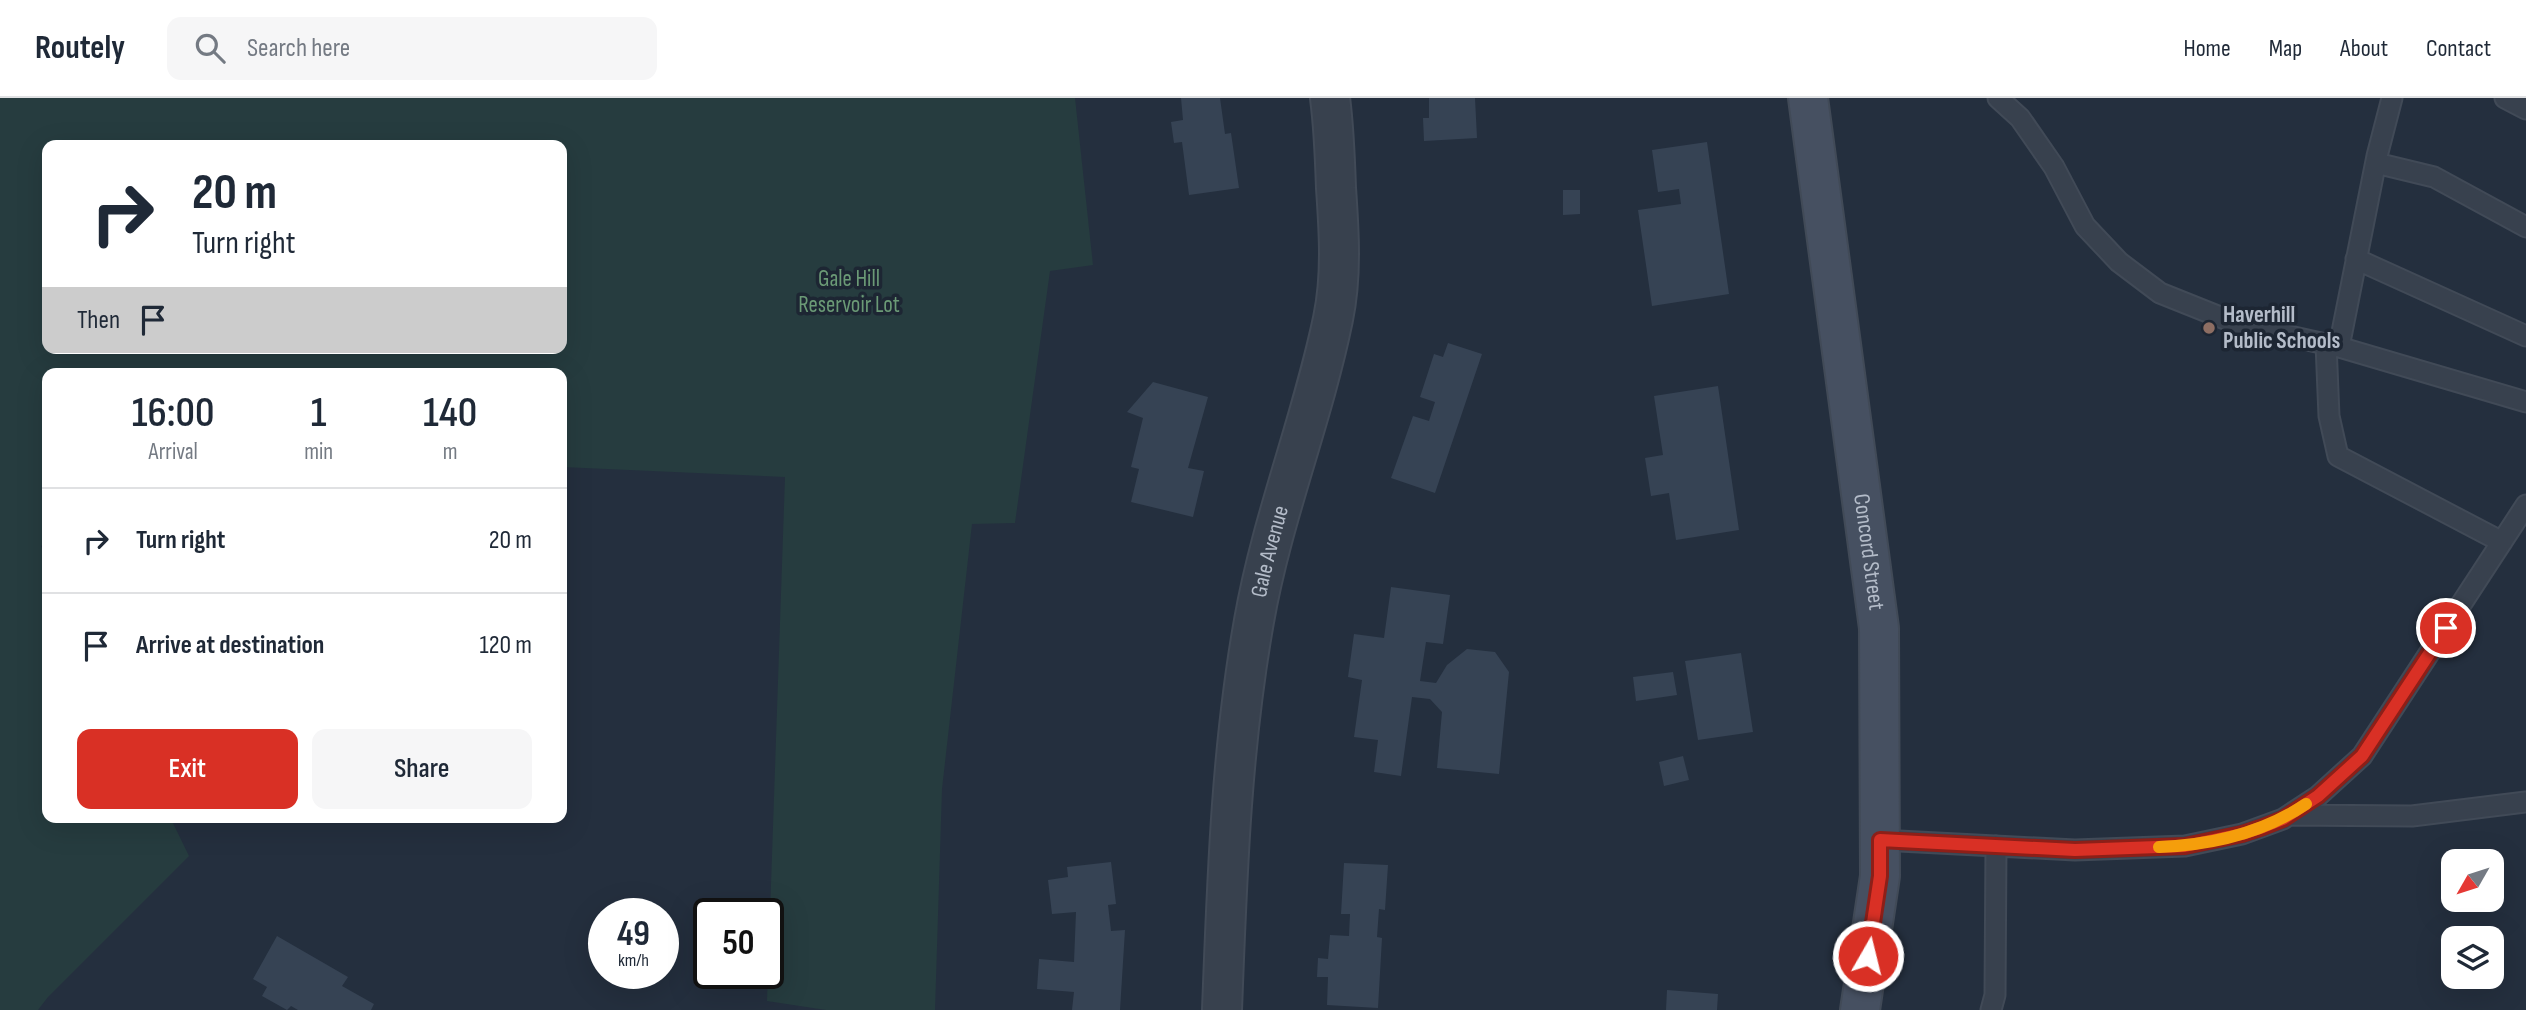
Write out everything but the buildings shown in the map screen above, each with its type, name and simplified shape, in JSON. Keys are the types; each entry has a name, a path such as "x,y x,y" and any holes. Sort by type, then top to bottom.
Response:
{"main road":[{"name":"Concord Street","path":"1808,98 1879,628 1880,876 1860,1010"}],"street":[{"name":"Gale Avenue","path":"1222,1010 1235,760 1254,619 1273,536 1334,317 1339,235 1330,98"}],"lane":[{"path":"1998,98 2020,118 2054,167 2085,226 2119,262 2161,293 2241,325 2333,345 2526,402"},
{"path":"2392,98 2356,259 2333,345 2329,416 2338,456 2502,542"},
{"path":"2505,98 2526,109"},
{"path":"2376,163 2434,177 2526,227"},
{"path":"2356,259 2526,336"},
{"path":"1880,840 2075,850 2185,846 2242,834 2290,815 2318,796 2362,756 2526,505"},
{"path":"2290,815 2412,816 2526,802"},
{"path":"1992,1010 1995,996 1996,846"}],"green space":[{"name":"Gale Hill Reservoir Lot","path":"0,98 1075,98 1093,265 1050,271 1015,523 972,524 942,789 935,1010 826,1010 767,1001 767,989 784,989 784,898 771,898 785,477 567,467 567,368 42,368 42,823 173,823 189,856 38,1010 0,1010"}],"slow traffic":[{"path":"2159,847 2185,846 2242,834 2283,819 2306,804"}],"place":[{"name":"Haverhill Public Schools","path":"2209,328"}],"route":[{"path":"1868,956 1880,876 1880,840 2075,850 2185,846 2263,827 2283,819 2318,796 2362,756 2446,628"}]}
